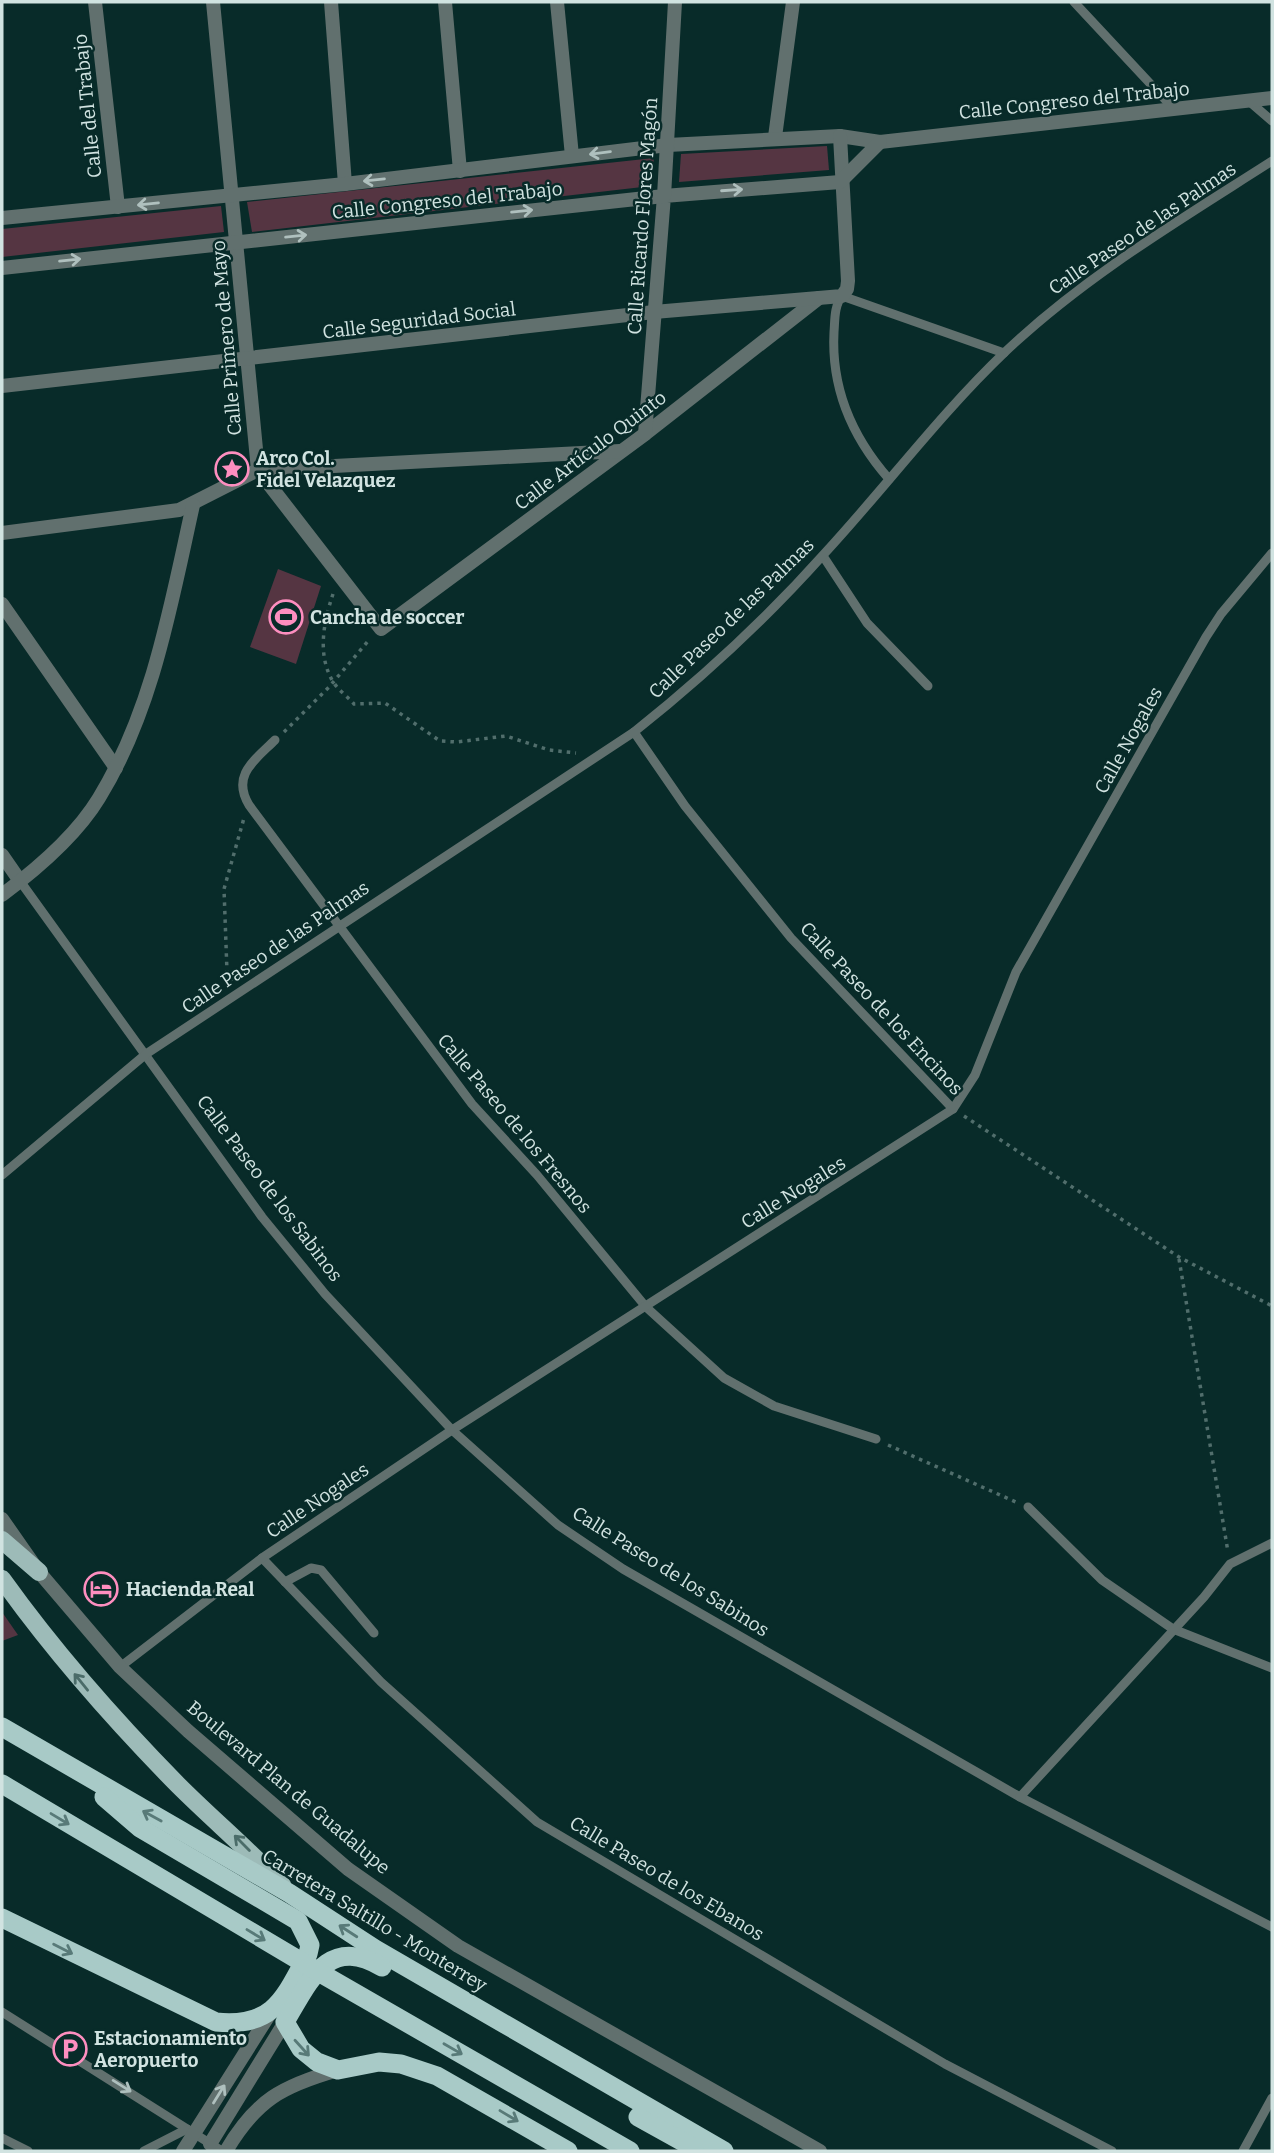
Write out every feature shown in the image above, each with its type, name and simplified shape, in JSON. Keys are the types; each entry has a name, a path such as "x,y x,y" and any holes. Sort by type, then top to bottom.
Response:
{"highway":[{"name":"Carretera Saltillo - Monterrey","path":"2,1727 95,1784 289,1893 374,1948 724,2151"},
{"path":"2,1784 322,1975 630,2151"},
{"path":"95,1784 113,1808 140,1828 298,1921 310,1945 277,2019"},
{"path":"2,1918 216,2022 235,2024 277,2019 328,1962 341,1955 357,1954 701,2151"},
{"path":"277,2019 308,2056 338,2070 379,2062 401,2064 437,2076 568,2151"}],"main road":[{"path":"2,1540 39,1572"},
{"path":"2,1579 89,1691 181,1787 241,1841 289,1893"}],"street":[{"name":"Calle del Trabajo","path":"95,2 118,207"},
{"name":"Calle Primero de Mayo","path":"213,2 258,470"},
{"path":"331,2 345,184"},
{"path":"445,2 460,171"},
{"path":"557,2 572,156"},
{"name":"Calle Ricardo Flores Magón","path":"645,434 668,145 675,2"},
{"path":"775,137 793,2"},
{"name":"Calle Congreso del Trabajo","path":"2,218 345,184 668,145 840,135 880,142 1172,107 1272,99"},
{"path":"840,135 840,182 848,281 842,296"},
{"path":"840,182 880,142"},
{"name":"Calle Congreso del Trabajo","path":"2,268 664,196 840,182"},
{"name":"Calle Seguridad Social","path":"2,386 654,312 842,296"},
{"name":"Calle Artículo Quinto","path":"381,629 645,434 819,298"},
{"path":"2,533 155,514 193,505 258,470 620,451"},
{"path":"258,470 381,629"},
{"path":"2,895 74,831 99,799 116,768 138,713 165,631 193,505"},
{"path":"2,604 116,768"},
{"name":"Calle Paseo de los Sabinos","path":"2,855 20,881"},
{"name":"Boulevard Plan de Guadalupe","path":"2,1519 39,1572 120,1667 188,1731 338,1860 436,1930 820,2151"},
{"path":"184,2151 190,2131 277,2019"},
{"path":"219,2149 277,2019"},
{"path":"219,2149 263,2102 286,2087 338,2070"}],"lane":[{"path":"1074,2 1172,107"},
{"path":"1250,102 1272,121"},
{"name":"Calle Paseo de las Palmas","path":"2,1175 146,1054 634,732 734,646 823,556 1004,353 1077,288 1272,161"},
{"path":"890,479 861,444 842,404 834,338 835,313 842,296 1004,353"},
{"name":"Calle Nogales","path":"120,1667 262,1558 452,1430 953,1109 975,1075 1016,972 1206,637 1221,614 1272,553"},
{"path":"823,556 867,623 928,686"},
{"name":"Calle Paseo de los Encinos","path":"634,732 685,806 791,938 953,1109"},
{"path":"248,802 241,782 244,771 275,740"},
{"name":"Calle Paseo de los Fresnos","path":"248,802 472,1104 537,1175 646,1307 724,1378 774,1406 876,1439"},
{"name":"Calle Paseo de los Sabinos","path":"20,881 262,1217 324,1294 452,1430 558,1525 623,1569 1020,1797 1272,1927"},
{"path":"1028,1507 1102,1580 1173,1629 1272,1668"},
{"path":"1020,1797 1230,1564 1272,1543"},
{"name":"Calle Paseo de los Ebanos","path":"262,1558 381,1682 537,1822 945,2064 1112,2151"},
{"path":"285,1582 311,1568 321,1570 374,1633"},
{"path":"2,2012 219,2149"},
{"path":"1243,2151 1272,2098"},
{"path":"144,2151 190,2131"},
{"path":"2,2138 28,2151"}],"path":[{"path":"340,576 323,635 324,654 333,682 354,704 385,703 440,741 456,743 506,736 549,750 602,754"},
{"path":"275,740 381,629"},
{"path":"237,992 227,972 224,889 248,802"},
{"name":"Calle Paseo de los Encinos","path":"953,1109 1179,1257 1272,1306"},
{"path":"1179,1257 1230,1564"},
{"path":"876,1439 1028,1507"}],"shaded area":[{"path":"827,146 829,170 679,182 681,154"},
{"path":"654,158 651,186 252,232 247,202"},
{"path":"221,206 224,232 2,257 2,229"},
{"name":"Cancha de soccer","path":"278,569 321,586 296,664 250,647"},
{"path":"2,1612 18,1635 2,1641"}],"place":[{"name":"Arco Col. Fidel Velazquez","path":"232,469"},
{"name":"Cancha de soccer","path":"286,617"},
{"name":"Hacienda Real","path":"101,1589"},
{"name":"Estacionamiento Aeropuerto","path":"70,2049"}]}
